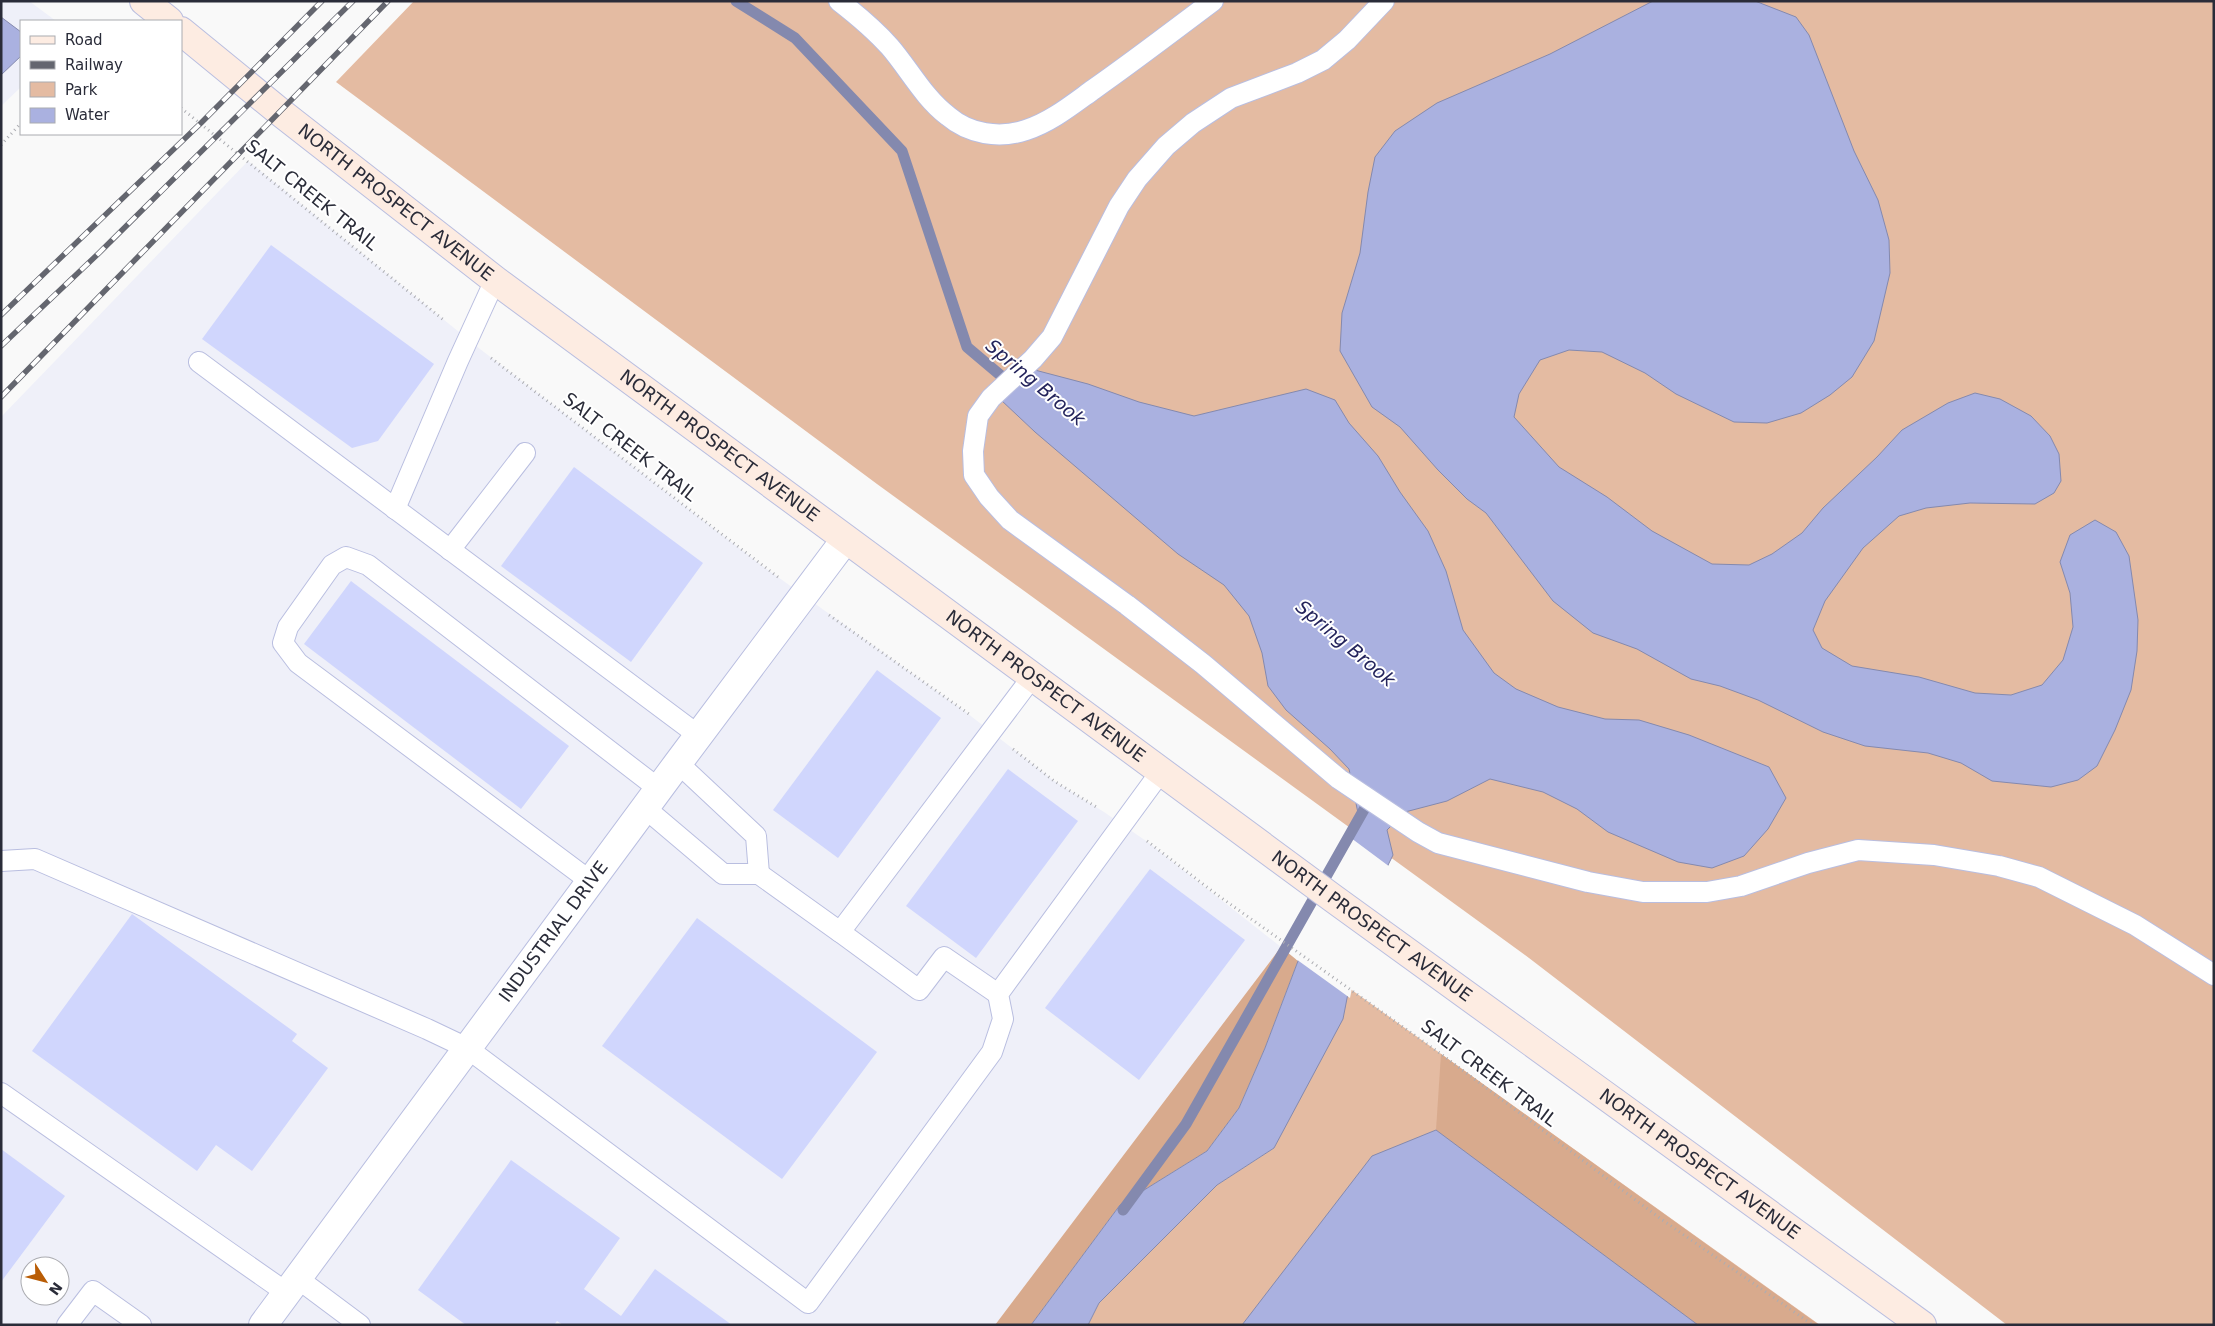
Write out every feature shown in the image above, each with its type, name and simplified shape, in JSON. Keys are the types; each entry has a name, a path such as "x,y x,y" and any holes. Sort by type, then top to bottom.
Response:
{"main road":[{"path":"144,1 168,20"},
{"name":"NORTH PROSPECT AVENUE","path":"182,32 280,112 495,280 846,540 1162,770 1256,842 1922,1325"}],"street":[{"name":"INDUSTRIAL DRIVE","path":"266,1324 292,1286 698,735 846,540"}],"lane":[{"path":"839,1 890,46 923,90 947,116 969,130 998,134 1025,130 1048,120 1128,65 1213,1"},
{"path":"1384,1 1347,40 1323,60 1297,73 1231,98 1193,123 1166,146 1137,179 1119,206 1052,337 1033,359 991,398 978,416 973,451 974,475 989,497 1010,520 1127,605 1203,664 1339,779 1418,832 1438,843 1588,882 1643,892 1707,892 1741,886 1808,863 1858,850 1934,854 1998,866 2039,877 2135,925 2214,975"},
{"path":"395,508 458,360 495,280"},
{"path":"199,362 698,735"},
{"path":"450,550 525,453"},
{"path":"1,862 35,859 467,1048 808,1303 992,1052 1003,1019 998,994 944,957 919,990 759,874 724,874 652,799 368,565 346,557 332,566 288,627 284,643 298,664 590,882"},
{"path":"840,932 1033,676"},
{"path":"678,763 756,836 759,874"},
{"path":"998,994 1162,770"},
{"path":"1,1092 292,1286 360,1325"},
{"path":"67,1325 93,1291 141,1325"}],"path":[{"name":"SALT CREEK TRAIL","path":"182,109 448,323"},
{"path":"1,145 20,124"},
{"name":"SALT CREEK TRAIL","path":"488,355 764,567"},
{"path":"845,627 968,713"},
{"path":"1028,760 1054,781 1104,812"},
{"name":"SALT CREEK TRAIL","path":"1149,843 1216,894 1440,1054 1661,1219 1813,1325"}],"shaded area":[{"path":"1,1 29,1 55,20 20,20 20,88 1,106"},
{"path":"248,161 480,349 764,567 967,713 1054,781 1149,843 1281,947 995,1325 1,1325 1,417"},
{"path":"1281,947 1298,961 1265,1048 1239,1108 1207,1151 1120,1205 1031,1325 995,1325"},
{"path":"1441,1054 1819,1325 1698,1325 1436,1130"}],"green space":[{"path":"414,1 2214,1 2214,1325 2007,1325 1529,958 877,484 336,82"},
{"path":"1349,988 1820,1325 1088,1325 1099,1303 1217,1185 1274,1148"}],"water":[{"path":"1653,1 1755,1 1796,17 1809,35 1854,151 1878,200 1889,240 1890,273 1874,341 1852,377 1830,395 1801,413 1767,423 1734,422 1676,394 1645,373 1602,352 1569,350 1540,360 1519,394 1514,417 1559,467 1607,497 1652,531 1712,564 1749,565 1772,554 1802,533 1823,508 1877,457 1902,430 1948,403 1975,393 2000,399 2031,416 2050,436 2059,454 2061,481 2054,493 2035,504 1970,503 1926,508 1899,516 1863,548 1825,601 1813,630 1822,648 1852,666 1919,677 1975,693 2011,695 2042,685 2063,660 2073,627 2070,593 2060,562 2070,535 2095,520 2116,532 2129,556 2138,620 2137,651 2131,690 2115,730 2097,766 2078,780 2051,787 1992,781 1961,763 1928,753 1865,746 1823,732 1758,700 1720,686 1691,679 1637,649 1593,633 1553,601 1486,513 1467,499 1438,470 1400,427 1372,407 1340,351 1342,313 1360,253 1368,192 1375,157 1395,131 1437,103 1550,54"},
{"path":"1,17 20,31 20,57 1,75"},
{"path":"1031,369 1088,384 1139,402 1194,416 1306,389 1335,400 1349,423 1378,456 1400,492 1428,531 1446,571 1463,630 1494,673 1516,689 1558,707 1605,719 1639,720 1689,735 1769,767 1786,798 1768,829 1744,856 1712,868 1678,862 1608,832 1577,809 1543,792 1490,779 1447,801 1405,812 1387,830 1393,855 1363,916 1343,1019 1274,1148 1217,1185 1099,1303 1088,1325 1031,1325 1120,1205 1207,1151 1239,1108 1265,1048 1298,961 1360,823 1349,769 1330,749 1286,710 1268,686 1262,653 1249,616 1224,585 1178,554 1035,432 1001,400"},
{"path":"1436,1130 1698,1325 1242,1325 1372,1156"}],"pier":[{"path":"1351,838 1390,867 1366,917 1350,998 1296,959"}],"building":[{"path":"271,245 434,364 378,441 352,448 202,339"},
{"path":"574,467 703,563 631,662 501,566"},
{"path":"351,581 569,746 521,809 304,644"},
{"path":"877,670 941,718 838,858 773,810"},
{"path":"1008,769 1078,821 976,958 906,906"},
{"path":"1150,869 1245,940 1139,1080 1045,1008"},
{"path":"132,914 297,1034 292,1041 328,1068 252,1171 216,1145 197,1171 32,1051"},
{"path":"697,918 877,1052 782,1179 602,1046"},
{"path":"1,1149 65,1196 1,1282"},
{"path":"511,1160 620,1238 584,1289 621,1316 655,1269 732,1325 563,1325 557,1321 554,1325 466,1325 418,1290"}],"waterway":[{"name":"Spring Brook","path":"736,1 795,38 902,151 967,347 1012,385"},
{"path":"1123,1210 1186,1124 1366,806"}],"railway":[{"path":"1,315 201,123 322,1"},
{"path":"1,346 99,253 353,1"},
{"path":"1,397 388,1"}]}
